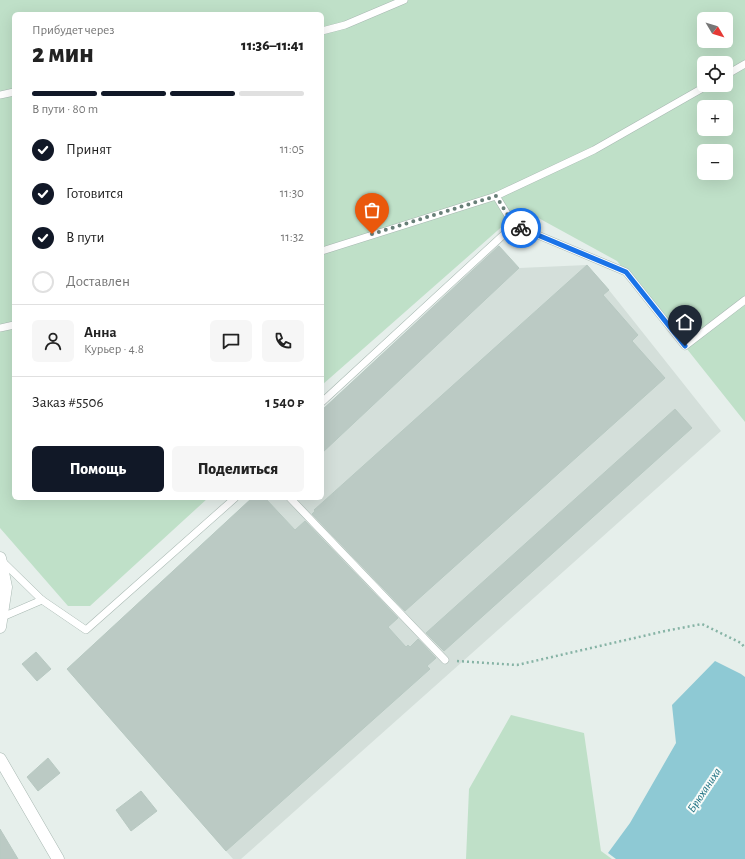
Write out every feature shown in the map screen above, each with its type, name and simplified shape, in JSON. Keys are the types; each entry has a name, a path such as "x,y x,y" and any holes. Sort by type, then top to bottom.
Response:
{"street":[{"path":"0,559 6,587 1,620"},
{"path":"0,759 58,859"}],"lane":[{"path":"324,30 345,25 404,0"},
{"path":"733,71 745,64"},
{"path":"324,250 496,196 594,150 697,91"},
{"path":"0,95 12,92"},
{"path":"496,196 514,225 626,272 685,346 745,300"},
{"path":"324,400 514,225"},
{"path":"0,328 12,325"},
{"path":"0,559 42,600 86,630 233,500"},
{"path":"292,500 445,660"},
{"path":"1,620 42,600"}],"path":[{"path":"445,660 517,665 702,624 740,643 745,648"}],"shaded area":[{"path":"498,245 519,268 587,265 609,290 721,431 241,859 233,859 67,669 250,500 324,500 324,408"}],"green space":[{"path":"0,0 745,0 745,422 617,261 522,209 324,383 324,12 12,12 12,500 206,500 90,606 68,606 0,528"},
{"path":"511,715 584,733 601,851 612,859 466,859 469,789"}],"water":[{"name":"Брюханиха","path":"715,661 745,677 745,859 616,859 608,853 630,823 676,743 672,705"}],"building":[{"path":"499,246 519,268 324,451 324,408"},
{"path":"587,265 609,290 603,295 638,335 632,341 665,378 405,611 312,514 315,511 314,510"},
{"path":"675,409 692,428 444,651 426,633"},
{"path":"250,500 267,500 295,530 305,521 398,618 388,627 406,647 408,645 410,647 418,639 436,658 427,666 430,669 226,851 67,669"},
{"path":"36,652 51,669 37,681 22,664"},
{"path":"48,758 60,773 38,791 27,777"},
{"path":"141,791 157,811 131,831 116,810"},
{"path":"0,829 18,859 0,859"}],"way so far":[{"path":"372,234 496,196 514,225 521,228"}],"route":[{"path":"521,228 626,272 685,346"}]}
